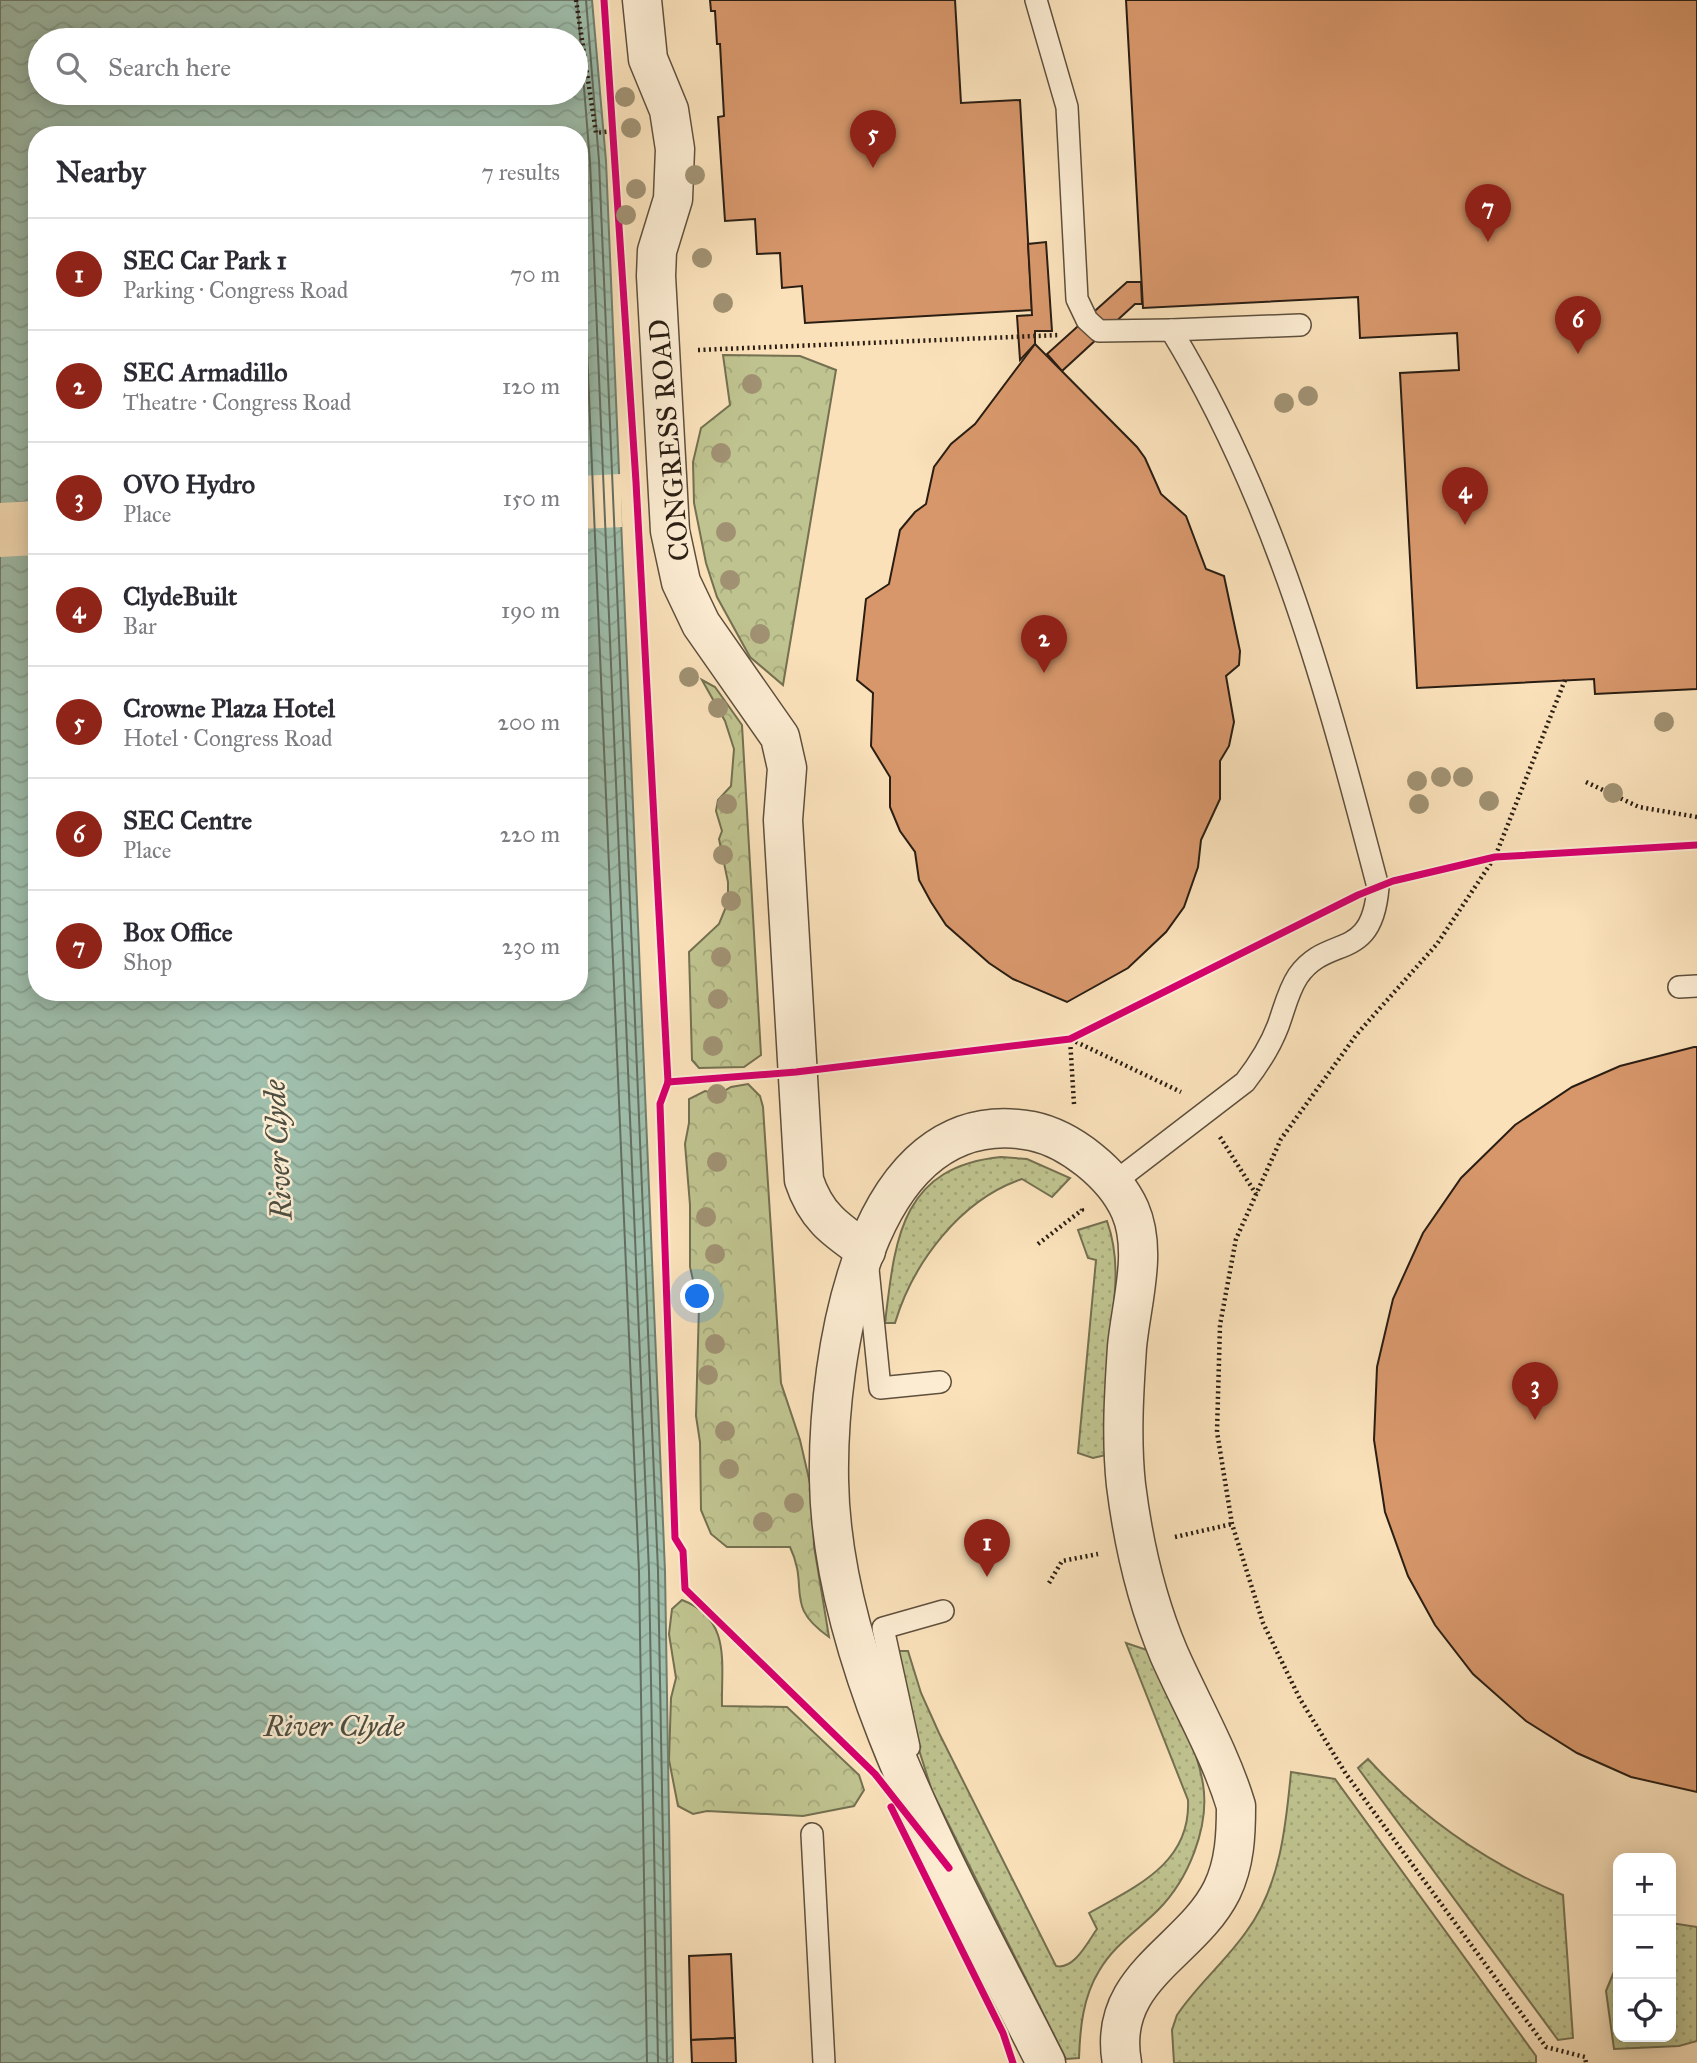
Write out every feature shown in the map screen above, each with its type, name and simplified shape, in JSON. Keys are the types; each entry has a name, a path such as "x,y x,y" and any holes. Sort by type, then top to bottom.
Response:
{"street":[{"name":"CONGRESS ROAD","path":"642,0 648,59 669,110 675,149 673,199 657,251 670,531 681,582 701,625 780,737 787,768 783,820 804,1180 809,1194 828,1224 866,1251"},
{"path":"1046,2063 922,1811 859,1656 845,1603 829,1484 831,1414 849,1311 866,1251 901,1181 939,1144 962,1134 986,1129 1038,1132 1076,1151 1112,1184 1129,1208 1136,1231 1137,1268 1123,1416 1126,1483 1138,1546 1167,1649 1232,1793 1237,1835 1231,1865 1215,1901 1141,1981 1126,2008 1121,2028 1122,2063"}],"lane":[{"path":"1036,0 1067,107 1077,299 1092,326 1099,331 1117,333 1300,325"},
{"path":"1112,1184 1245,1082 1262,1061 1298,975 1315,961 1352,944 1366,930 1376,912 1378,887 1335,721 1297,599 1264,513 1208,390 1171,330"},
{"path":"866,1251 880,1388 940,1382"},
{"path":"922,1811 883,1628 943,1611"},
{"path":"812,1834 824,2063"}],"path":[{"path":"576,0 580,28"},
{"path":"588,80 596,133 612,131"},
{"path":"611,118 613,145"},
{"path":"660,352 1117,333"},
{"path":"1565,680 1495,857 1437,944 1357,1034 1281,1139 1236,1239 1220,1325 1217,1432 1232,1524 1263,1623 1300,1699 1346,1774 1546,2047 1585,2057 1586,2063"},
{"path":"1586,782 1639,807 1697,817"},
{"path":"1482,860 1508,856"},
{"path":"1056,1041 1083,1033"}],"green space":[{"path":"723,355 800,356 836,370 783,685 750,657 717,597 706,563 694,503 693,462 701,428 730,405"},
{"path":"702,680 715,687 742,725 761,1055 744,1067 699,1068 692,1060 689,952 719,924 728,902 728,882 719,839 722,831 716,811 718,800 731,786 734,749 725,721"},
{"path":"748,1084 760,1096 763,1107 781,1383 800,1440 812,1492 814,1546 829,1637 815,1626 802,1606 796,1562 790,1547 727,1547 711,1534 701,1510 700,1442 696,1416 699,1306 690,1267 690,1205 685,1144 689,1123 689,1099 705,1091 719,1094 731,1087"},
{"path":"1001,1157 1027,1159 1070,1178 1052,1197 1022,1179 979,1202 942,1236 914,1278 895,1323 885,1323 899,1237 909,1213 923,1192 942,1175 967,1164"},
{"path":"1107,1221 1116,1274 1107,1374 1106,1455 1093,1458 1078,1453 1096,1260 1088,1258 1078,1230"},
{"path":"682,1600 698,1608 716,1631 722,1659 722,1706 787,1707 859,1775 864,1790 854,1806 803,1816 707,1811 693,1814 678,1806 669,1760 671,1698 676,1678 669,1634 672,1609"},
{"path":"1126,1643 1150,1651 1181,1716 1203,1784 1203,1818 1194,1852 1179,1884 1158,1910 1112,1953 1099,1971 1089,1991 1083,2013 1079,2058 1066,2059 932,1791 914,1734 898,1651 908,1651 921,1693 939,1733 1056,1966 1063,1966 1080,1954 1097,1929 1089,1913 1158,1870 1181,1840 1187,1822 1188,1800"},
{"path":"1368,1759 1411,1801 1458,1838 1509,1869 1563,1895 1573,2038 1558,2040 1358,1768"},
{"path":"1291,1772 1335,1779 1536,2056 1536,2063 1174,2063 1172,2030 1177,2015 1238,1943 1267,1896 1284,1834"},
{"path":"1676,1924 1697,1927 1697,2041 1679,2046 1614,2049 1613,2042 1676,2042"},
{"path":"1613,1974 1613,2042 1606,1991"}],"water":[{"name":"River Clyde","path":"0,0 592,0 606,161 665,1571 673,2063 0,2063"}],"pier":[{"path":"621,474 622,527 588,529 588,476"},
{"path":"28,501 28,555 0,557 0,503"}],"building":[{"path":"710,0 955,0 961,103 1020,100 1032,310 805,323 802,286 782,288 780,253 757,254 755,219 725,221 718,117 724,116 720,44 717,44 715,11 711,11"},
{"path":"1126,0 1697,0 1697,689 1595,694 1594,679 1417,688 1400,373 1459,370 1457,333 1360,338 1358,297 1143,308"},
{"path":"1046,242 1052,331 1035,331 1035,344 1020,360 1017,316 1032,315 1028,244"},
{"path":"1127,282 1141,282 1142,304 1135,304 1062,371 1047,354"},
{"path":"1035,344 1137,447 1145,458 1161,494 1186,516 1206,569 1224,576 1240,651 1239,665 1226,676 1234,722 1229,746 1220,761 1220,799 1201,840 1198,867 1184,907 1166,932 1128,968 1067,1002 1013,979 989,963 946,925 931,902 919,880 915,852 900,831 890,807 890,777 871,746 873,693 857,680 866,599 889,584 900,530 915,512 926,504 934,467 951,444 975,424"},
{"path":"1697,1047 1697,1792 1631,1777 1577,1753 1526,1721 1473,1674 1435,1625 1408,1576 1385,1512 1374,1440 1377,1367 1393,1299 1423,1233 1461,1178 1515,1125 1572,1087 1620,1066"},
{"path":"731,1954 735,2038 691,2040 689,1956"},
{"path":"735,2038 736,2063 692,2063 691,2040"}],"cycle path":[{"path":"604,0 636,482 668,1082 660,1104 675,1538 683,1551 685,1589 875,1774 949,1868"},
{"path":"668,1082 796,1072 1070,1039 1358,895 1393,881 1495,857 1697,845"},
{"path":"891,1807 1003,2033 1013,2063"}],"place":[{"name":"Crowne Plaza Hotel","path":"873,168"},
{"name":"Box Office","path":"1488,242"},
{"name":"SEC Centre","path":"1578,354"},
{"name":"ClydeBuilt","path":"1465,525"},
{"name":"SEC Armadillo","path":"1044,673"},
{"name":"OVO Hydro","path":"1535,1420"},
{"name":"SEC Car Park 1","path":"987,1577"}]}
